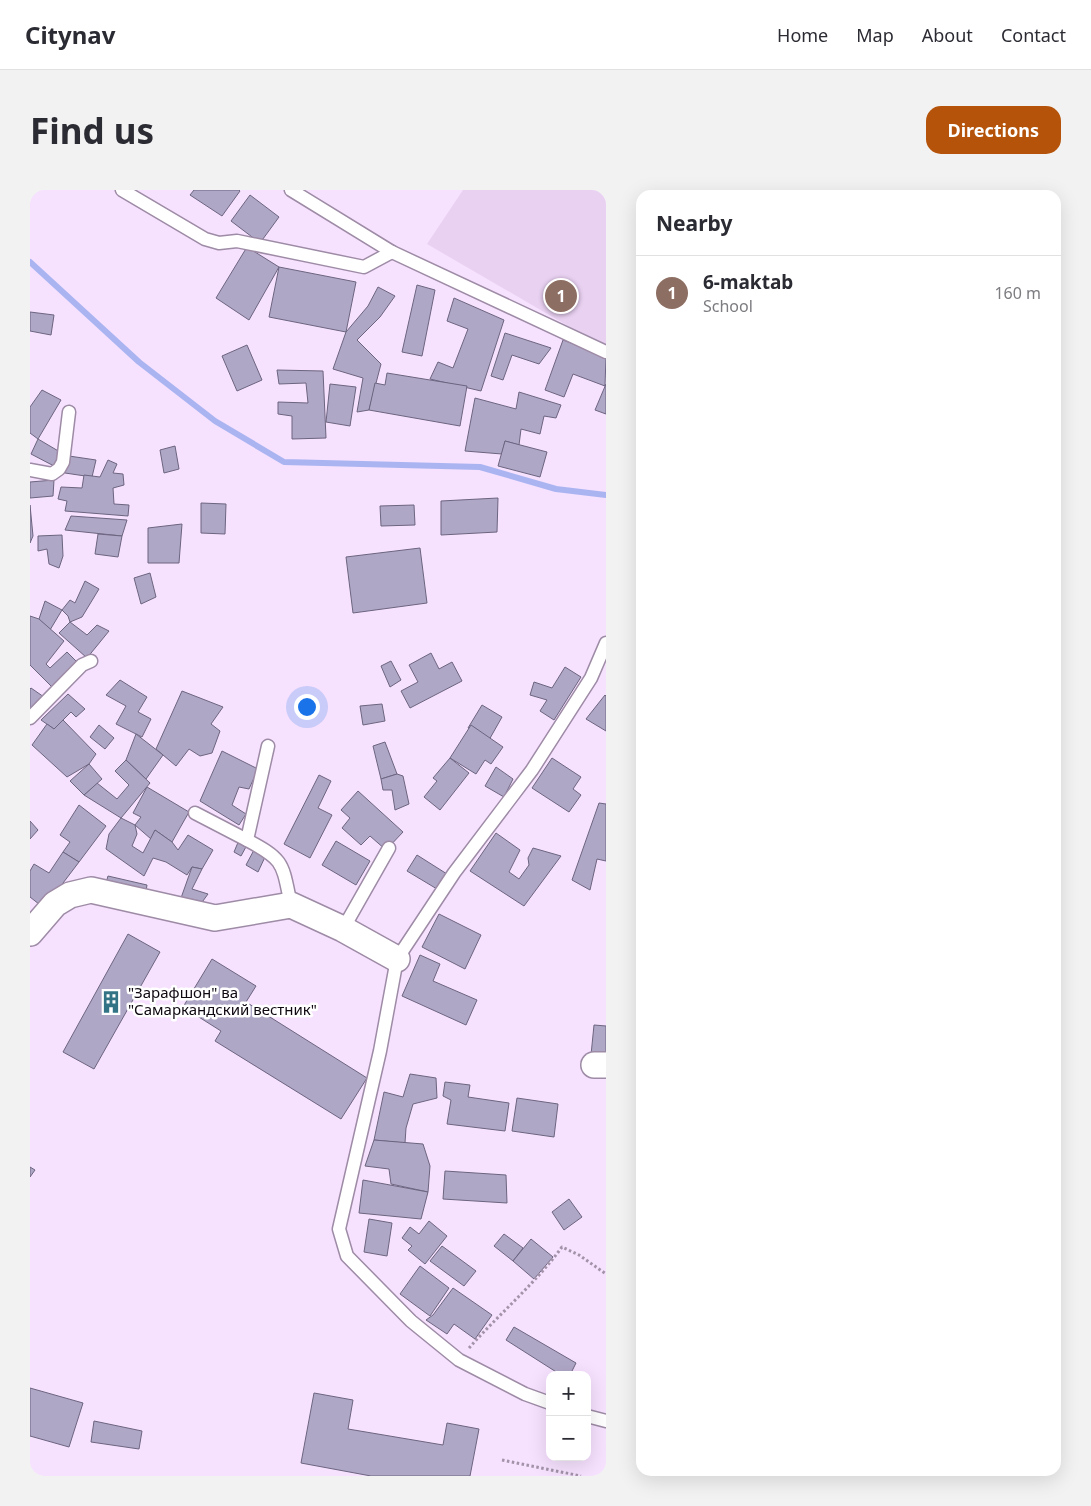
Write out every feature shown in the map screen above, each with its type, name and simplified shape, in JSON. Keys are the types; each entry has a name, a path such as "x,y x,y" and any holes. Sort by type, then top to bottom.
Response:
{"street":[{"path":"30,933 55,904 70,895 91,890 215,918 291,905 343,929 397,959"}],"lane":[{"path":"122,190 205,240 219,243 237,240 364,266 392,252"},
{"path":"291,190 392,252 606,352"},
{"path":"30,470 52,474 59,469 63,462 69,412"},
{"path":"546,1402 525,1394 459,1360 411,1321 347,1256 339,1230 380,1051 397,959 454,873 532,770 591,678 606,644"},
{"path":"30,718 82,665 91,661"},
{"path":"246,840 268,746"},
{"path":"195,813 272,854 283,868 291,905"},
{"path":"343,929 389,848"},
{"path":"591,1417 606,1420"}],"path":[{"path":"459,1360 509,1304 539,1275 562,1247 572,1251 606,1274"},
{"path":"502,1460 581,1476"}],"shaded area":[{"path":"463,190 606,190 606,348 427,244"}],"building":[{"path":"194,190 240,191 222,216 190,195"},
{"path":"250,195 279,217 260,243 231,221"},
{"path":"247,247 279,267 249,320 216,298"},
{"path":"279,267 356,282 346,332 269,317"},
{"path":"417,285 435,290 422,356 402,352"},
{"path":"378,287 395,296 380,317 357,340 381,364 369,410 357,412 363,378 333,369 346,332 368,306"},
{"path":"454,298 504,320 481,391 430,379 438,362 453,368 468,329 447,321"},
{"path":"30,312 54,315 51,335 30,331"},
{"path":"505,333 551,348 539,364 512,355 503,380 491,376"},
{"path":"563,340 606,356 605,386 573,374 564,397 545,390"},
{"path":"247,345 262,380 237,391 222,356"},
{"path":"277,370 323,371 326,438 292,439 292,416 278,414 278,402 308,403 306,383 279,384"},
{"path":"387,373 467,386 460,426 369,410 375,383 385,385"},
{"path":"330,384 356,387 350,426 326,422"},
{"path":"606,384 606,414 595,410"},
{"path":"42,390 61,400 38,439 30,433 30,407"},
{"path":"519,392 561,405 556,418 544,416 540,434 521,429 519,445 505,441 502,454 465,451 475,398 516,409"},
{"path":"38,439 60,452 54,466 31,454"},
{"path":"505,441 547,452 540,477 498,466"},
{"path":"175,446 179,469 164,473 160,450"},
{"path":"69,456 96,460 92,477 65,473"},
{"path":"108,460 117,464 113,473 123,474 124,485 113,488 114,504 129,505 128,516 65,511 67,501 58,499 61,487 82,488 84,475 100,477"},
{"path":"54,480 53,496 30,498 30,482"},
{"path":"498,498 497,532 441,535 441,501"},
{"path":"201,503 226,504 225,534 201,533"},
{"path":"30,505 33,536 30,543"},
{"path":"414,505 415,525 381,526 380,506"},
{"path":"71,516 127,520 122,536 65,530"},
{"path":"182,524 179,563 148,563 148,528"},
{"path":"98,534 122,536 118,557 95,554"},
{"path":"62,535 63,556 59,568 49,564 47,549 38,551 38,536"},
{"path":"420,548 427,603 353,613 346,557"},
{"path":"150,573 156,597 141,604 134,578"},
{"path":"85,581 99,589 82,617 70,622 68,616 62,610 70,600 75,603"},
{"path":"45,601 62,610 50,630 39,619"},
{"path":"30,616 39,619 64,641 46,664 50,668 67,652 79,664 55,690 30,665"},
{"path":"70,622 87,635 97,625 109,631 87,658 59,633"},
{"path":"431,653 439,669 452,662 462,681 410,708 401,691 418,682 409,665"},
{"path":"391,661 401,680 390,687 381,666"},
{"path":"565,667 581,677 554,720 540,711 547,700 530,695 534,682 552,688"},
{"path":"120,680 147,697 138,712 151,719 142,737 116,724 126,706 106,695"},
{"path":"30,689 44,697 30,717"},
{"path":"182,691 223,707 211,724 220,731 212,753 200,756 189,749 176,766 156,749"},
{"path":"68,694 85,709 76,717 71,712 54,729 41,720"},
{"path":"606,696 606,731 586,719"},
{"path":"382,704 385,721 363,725 360,706"},
{"path":"482,705 502,717 489,740 468,728"},
{"path":"63,720 96,754 89,764 67,777 32,745 47,724 54,729"},
{"path":"99,725 114,738 105,749 90,737"},
{"path":"471,725 503,747 491,764 485,760 476,774 450,758"},
{"path":"136,734 163,755 146,779 126,760"},
{"path":"385,742 397,774 381,779 373,746"},
{"path":"222,751 258,769 249,789 239,787 232,805 246,814 239,825 200,801"},
{"path":"450,758 469,773 440,810 424,797 437,781 433,778"},
{"path":"552,758 581,777 573,789 581,795 569,812 532,788"},
{"path":"126,760 150,783 121,818 84,795 97,783 117,799 129,785 115,771"},
{"path":"89,764 102,779 84,795 70,781"},
{"path":"496,767 513,779 504,797 485,786"},
{"path":"397,774 403,776 409,804 395,810 392,790 383,790 381,779"},
{"path":"319,775 331,781 318,808 332,815 310,858 284,844"},
{"path":"147,787 189,812 172,842 155,830 151,839 135,825 141,817 133,813"},
{"path":"358,791 403,832 386,850 370,836 361,845 342,828 350,818 341,810"},
{"path":"599,803 606,804 606,861 597,859 590,890 572,880"},
{"path":"79,805 106,826 79,862 63,852 70,842 60,835"},
{"path":"121,818 135,825 137,834 132,846 143,853 155,830 172,842 178,850 188,835 213,850 202,869 192,867 187,875 166,862 153,858 144,876 106,849 109,834"},
{"path":"30,821 38,830 30,839"},
{"path":"496,833 520,850 509,872 519,879 529,865 528,858 533,848 561,856 524,906 470,871"},
{"path":"239,840 247,845 241,856 234,852"},
{"path":"336,841 370,861 356,885 322,865"},
{"path":"254,850 265,857 258,872 246,865"},
{"path":"63,852 79,862 44,908 30,897 30,871 34,864 49,873"},
{"path":"417,855 447,874 437,889 407,871"},
{"path":"192,867 202,869 192,889 208,894 200,905 181,898"},
{"path":"108,876 147,885 145,897 105,886"},
{"path":"439,914 481,935 465,969 422,947"},
{"name":"\"Зарафшон\" ва \"Самаркандский вестник\"","path":"128,934 160,952 94,1069 63,1052"},
{"path":"420,955 440,964 433,981 477,1000 466,1025 402,996"},
{"path":"212,959 256,986 246,1002 367,1078 341,1119 215,1041 221,1031 183,1007"},
{"path":"594,1025 606,1026 606,1056 591,1055"},
{"path":"410,1074 436,1078 437,1098 413,1104 406,1128 405,1143 374,1140 384,1092 403,1097"},
{"path":"445,1082 470,1085 468,1097 509,1103 505,1131 447,1124 451,1100 443,1096"},
{"path":"517,1098 558,1104 554,1137 512,1131"},
{"path":"374,1140 423,1144 430,1166 428,1192 391,1184 389,1169 365,1166"},
{"path":"30,1167 35,1170 30,1177"},
{"path":"445,1171 506,1175 507,1203 443,1199"},
{"path":"363,1180 428,1192 421,1219 359,1213"},
{"path":"569,1199 582,1217 564,1230 552,1212"},
{"path":"369,1219 392,1223 387,1256 364,1252"},
{"path":"429,1221 447,1236 425,1264 408,1250 412,1246 402,1238 410,1227 419,1234"},
{"path":"504,1234 523,1248 513,1261 494,1246"},
{"path":"531,1239 553,1257 534,1279 513,1261"},
{"path":"442,1246 476,1271 464,1286 430,1261"},
{"path":"420,1266 449,1288 430,1316 400,1294"},
{"path":"453,1288 492,1315 475,1339 454,1324 447,1334 426,1320 433,1315"},
{"path":"514,1327 576,1363 572,1371 555,1371 506,1340"},
{"path":"30,1388 83,1403 69,1447 30,1436"},
{"path":"314,1393 353,1400 348,1429 443,1445 447,1423 479,1429 470,1476 371,1476 301,1463"},
{"path":"94,1421 142,1431 139,1449 91,1442"}],"waterway":[{"path":"30,262 139,362 215,421 284,462 480,467 556,489 606,495"}],"place":[{"name":"6-maktab","path":"561,296"},
{"name":"\"Зарафшон\" ва \"Самаркандский вестник\"","path":"111,1002"}]}
